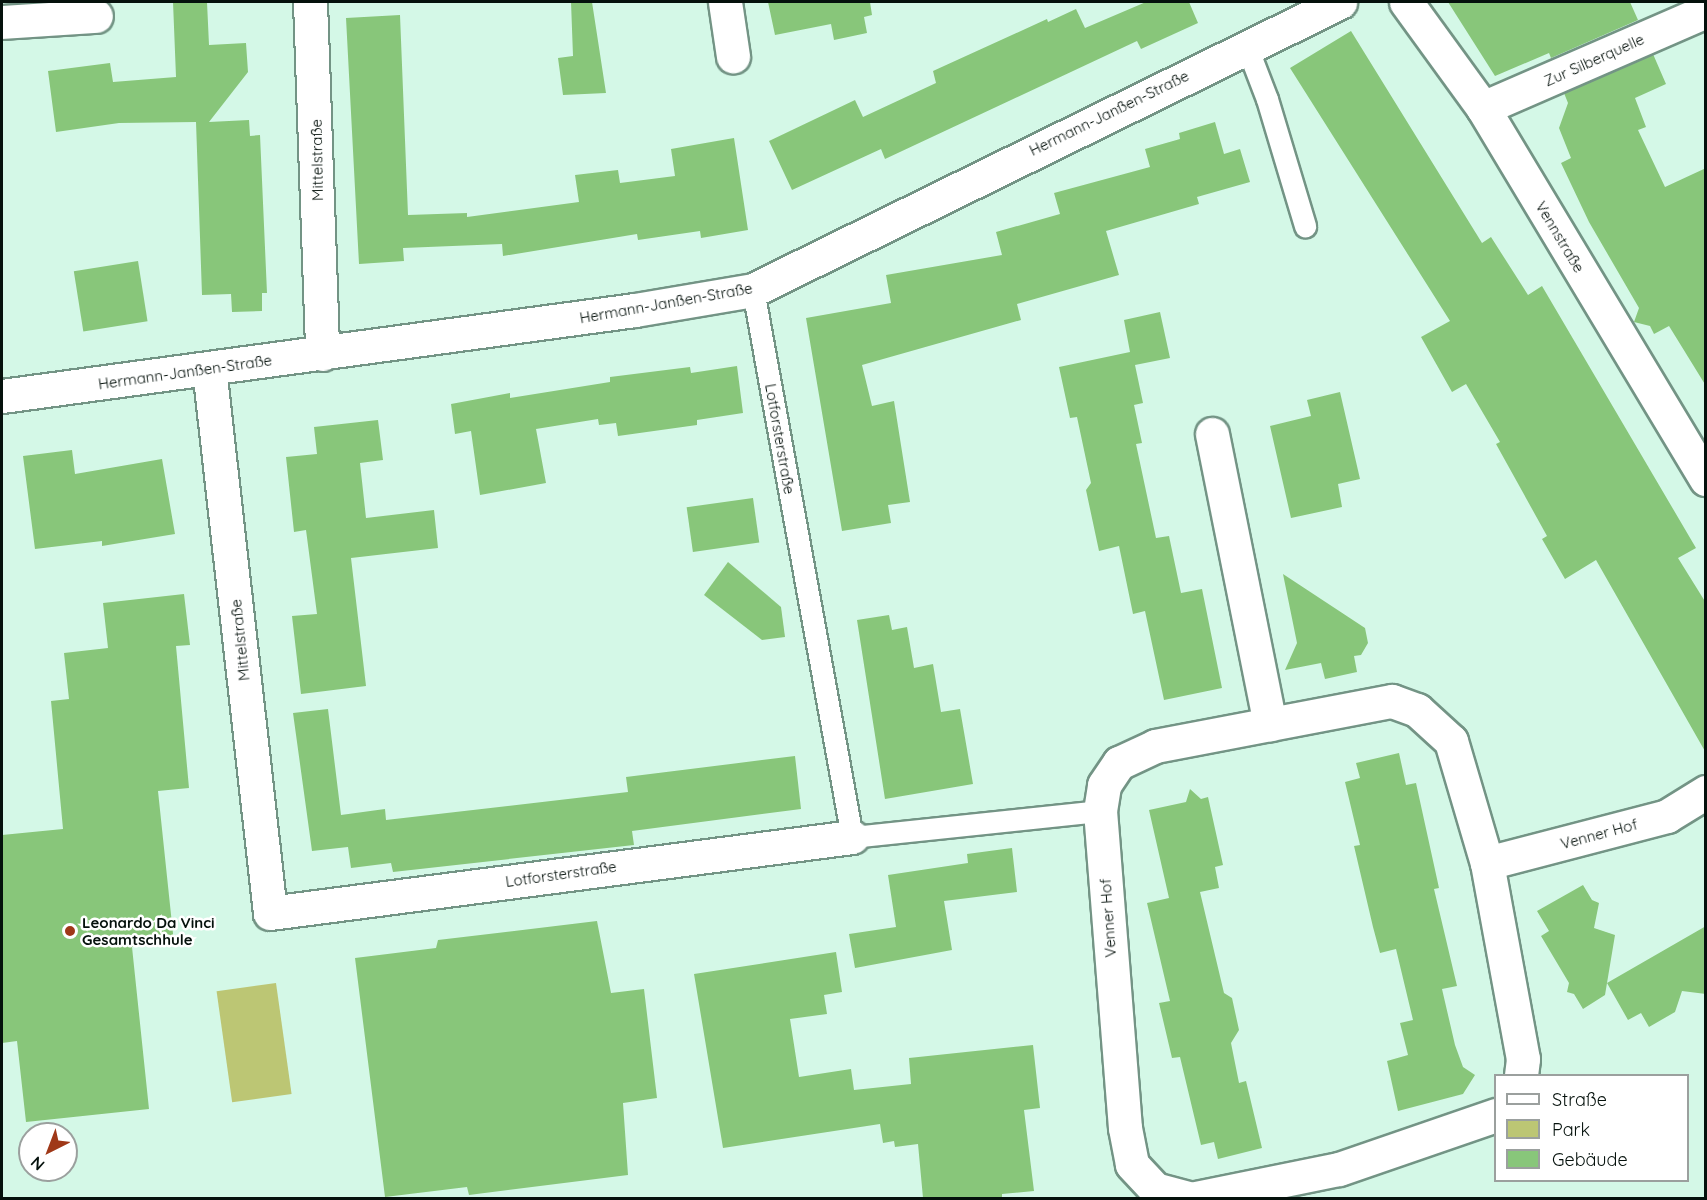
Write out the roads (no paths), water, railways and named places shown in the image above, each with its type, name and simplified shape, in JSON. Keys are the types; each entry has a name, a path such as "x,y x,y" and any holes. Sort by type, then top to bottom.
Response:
{"street":[{"name":"Mittelstraße","path":"310,2 322,354"},
{"path":"725,2 733,56"},
{"name":"Hermann-Janßen-Straße","path":"2,396 322,354 753,290 1340,2"},
{"name":"Vennstraße","path":"1406,2 1483,108 1706,479"},
{"name":"Zur Silberquelle","path":"1483,108 1706,11"},
{"path":"2,22 96,16"},
{"name":"Mittelstraße","path":"209,368 270,913"},
{"path":"1212,434 1270,724"},
{"name":"Venner Hof","path":"1188,1198 1155,1189 1132,1164 1125,1128 1100,811 1104,784 1119,763 1155,746 1392,701 1417,710 1451,741 1487,863 1523,1059 1521,1074"},
{"name":"Venner Hof","path":"1487,863 1667,816 1706,792"},
{"name":"Lotforsterstraße","path":"270,913 852,837"},
{"path":"1196,1198 1339,1169 1494,1116"}],"lane":[{"path":"1247,46 1267,99 1305,226"},
{"name":"Lotforsterstraße","path":"753,290 852,837 1100,811"}],"place":[{"name":"Leonardo Da Vinci Gesamtschhule","path":"70,931"}]}
